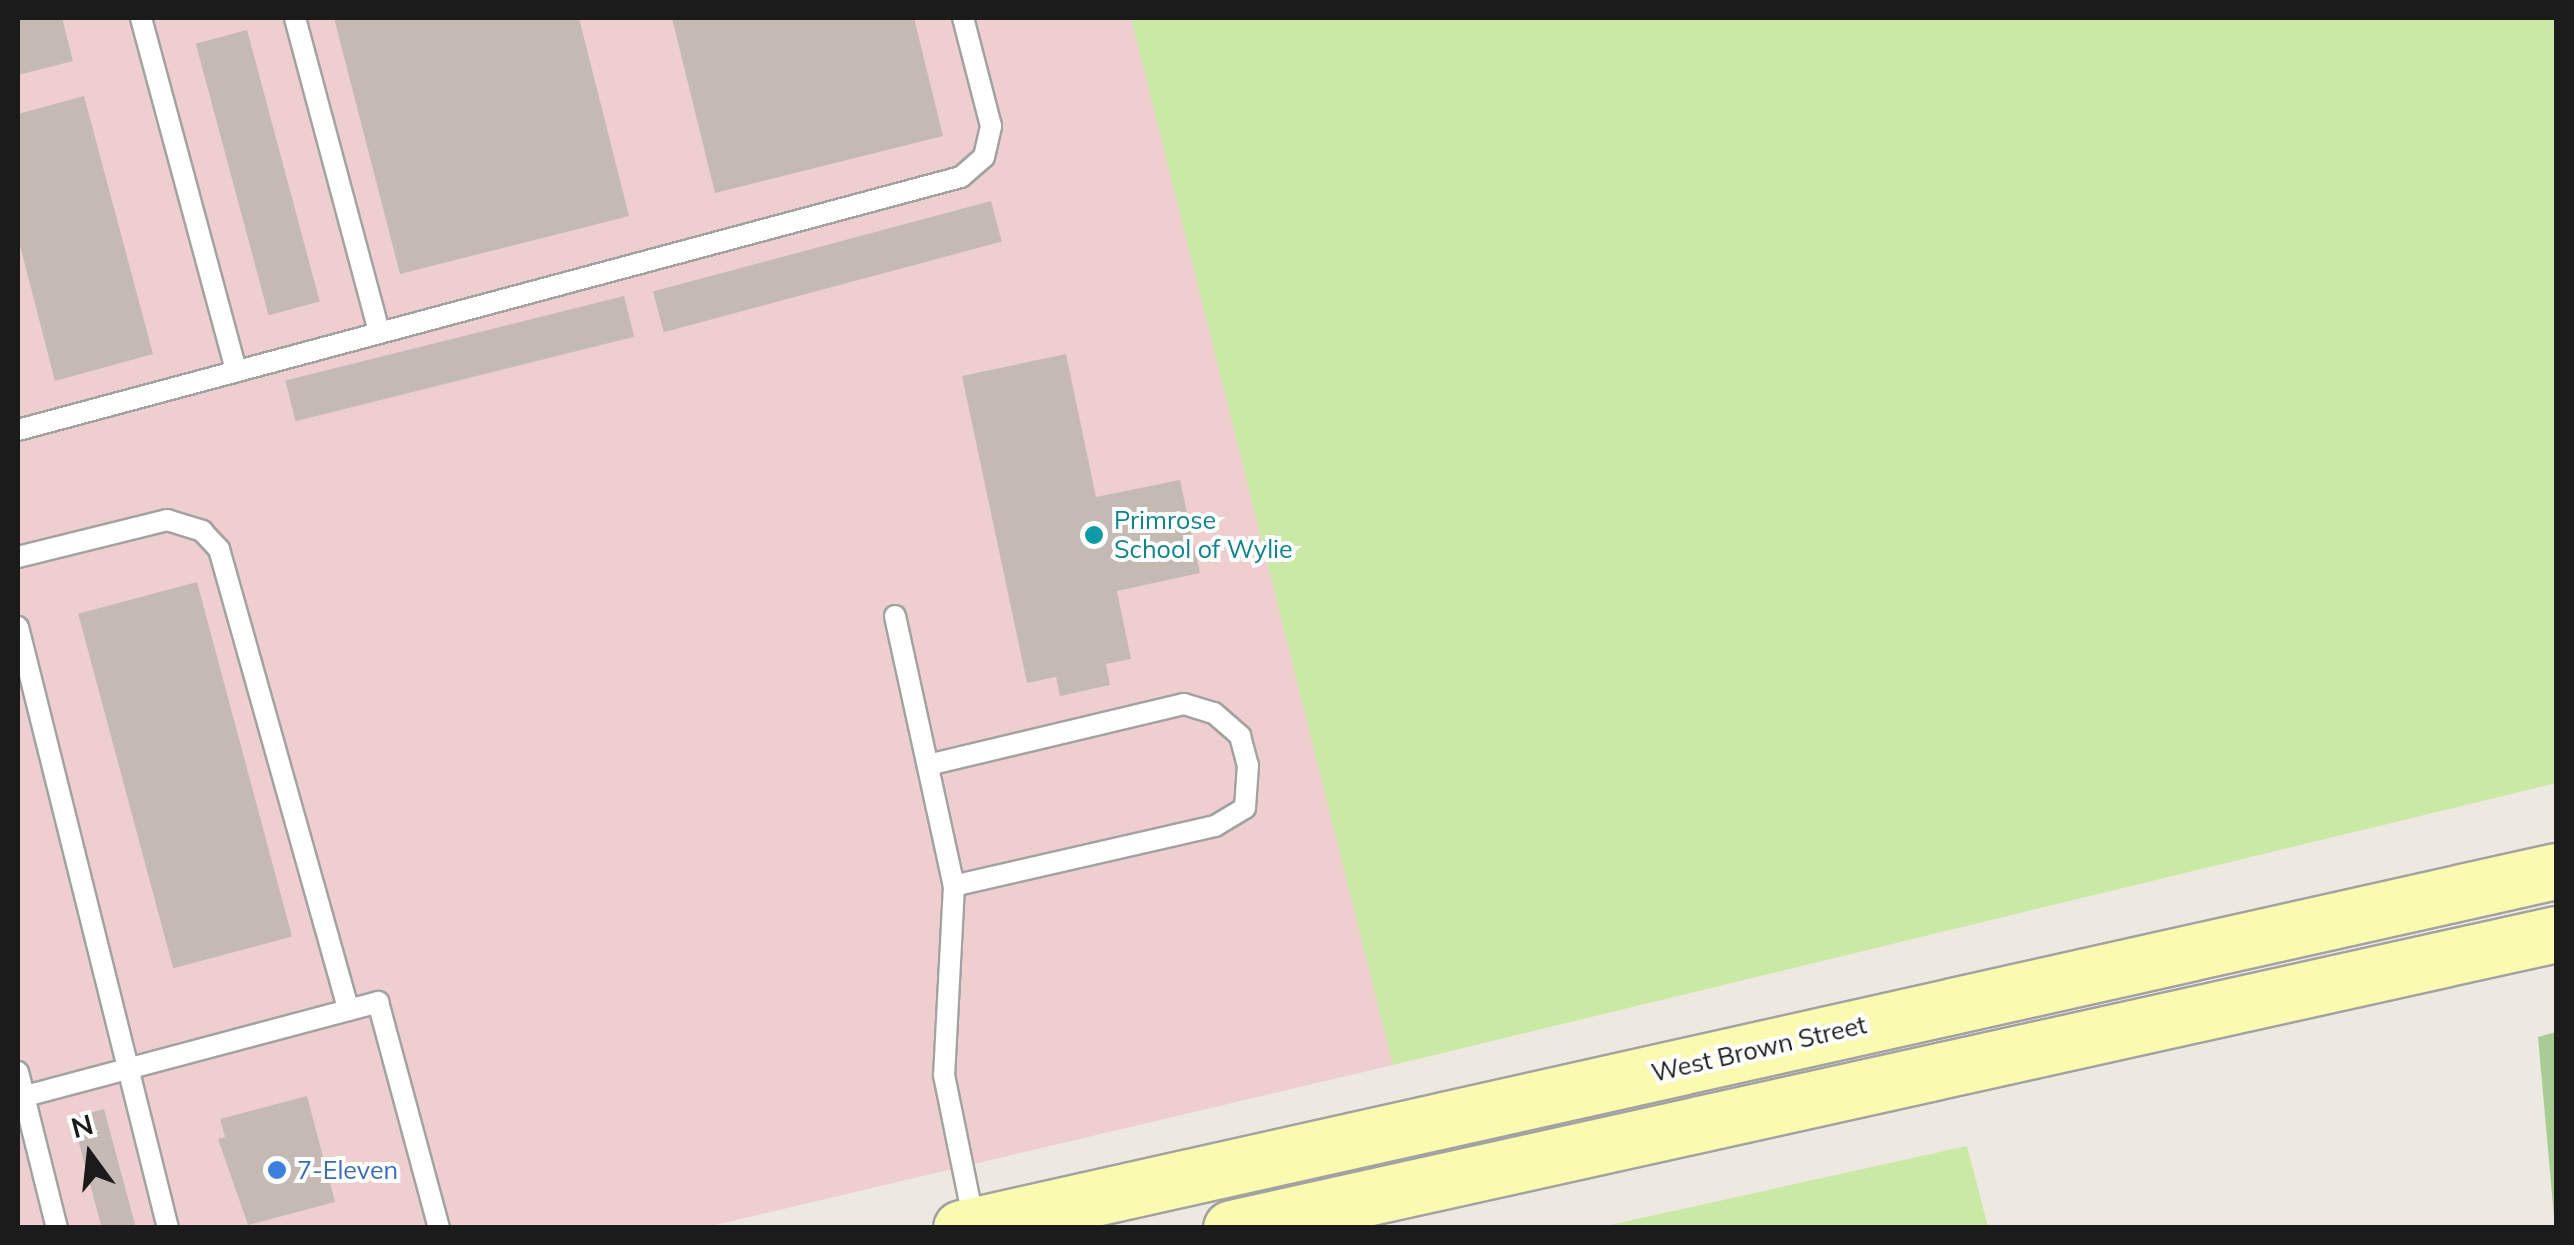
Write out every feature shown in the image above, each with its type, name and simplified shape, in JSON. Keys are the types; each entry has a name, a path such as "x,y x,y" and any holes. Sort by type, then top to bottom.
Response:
{"main road":[{"name":"West Brown Street","path":"970,1226 2556,871"},
{"path":"1231,1228 2556,934"}],"lane":[{"path":"140,18 236,371"},
{"path":"295,18 379,332"},
{"path":"18,430 960,177 984,158 991,126 963,18"},
{"path":"18,557 167,520 202,531 219,548 348,1010"},
{"path":"894,616 954,886 944,1075 970,1226"},
{"path":"18,627 124,1070 168,1228"},
{"path":"928,765 1184,704 1214,713 1240,736 1248,765 1246,808 1215,826 954,886"},
{"path":"21,1097 378,1002 439,1228"},
{"path":"18,1072 21,1097 57,1228"}],"shaded area":[{"path":"18,18 1131,18 1393,1065 707,1227 18,1227"}],"green space":[{"path":"1131,18 2556,18 2556,783 1393,1065"},
{"path":"2556,1032 2556,1227 2555,1228 2538,1037"},
{"path":"1967,1146 1988,1227 1601,1227"}],"building":[{"path":"18,18 62,18 73,61 18,75"},
{"path":"334,18 579,18 629,216 400,274"},
{"path":"672,18 914,18 943,136 715,193"},
{"path":"247,30 320,301 269,315 196,44"},
{"path":"84,96 153,354 55,381 18,238 18,114"},
{"path":"991,201 1002,242 664,332 653,292"},
{"path":"624,296 634,337 296,421 285,380"},
{"name":"Primrose School of Wylie","path":"1066,354 1096,497 1180,480 1200,573 1117,591 1131,659 1106,664 1110,685 1060,696 1056,677 1027,683 962,376"},
{"path":"197,582 292,936 173,968 78,614"},
{"name":"7-Eleven","path":"307,1096 335,1202 248,1225 218,1139 225,1137 220,1119"},
{"path":"104,1109 136,1228 102,1228 72,1118"}],"place":[{"name":"Primrose School of Wylie","path":"1094,535"},
{"name":"7-Eleven","path":"277,1170"}]}
